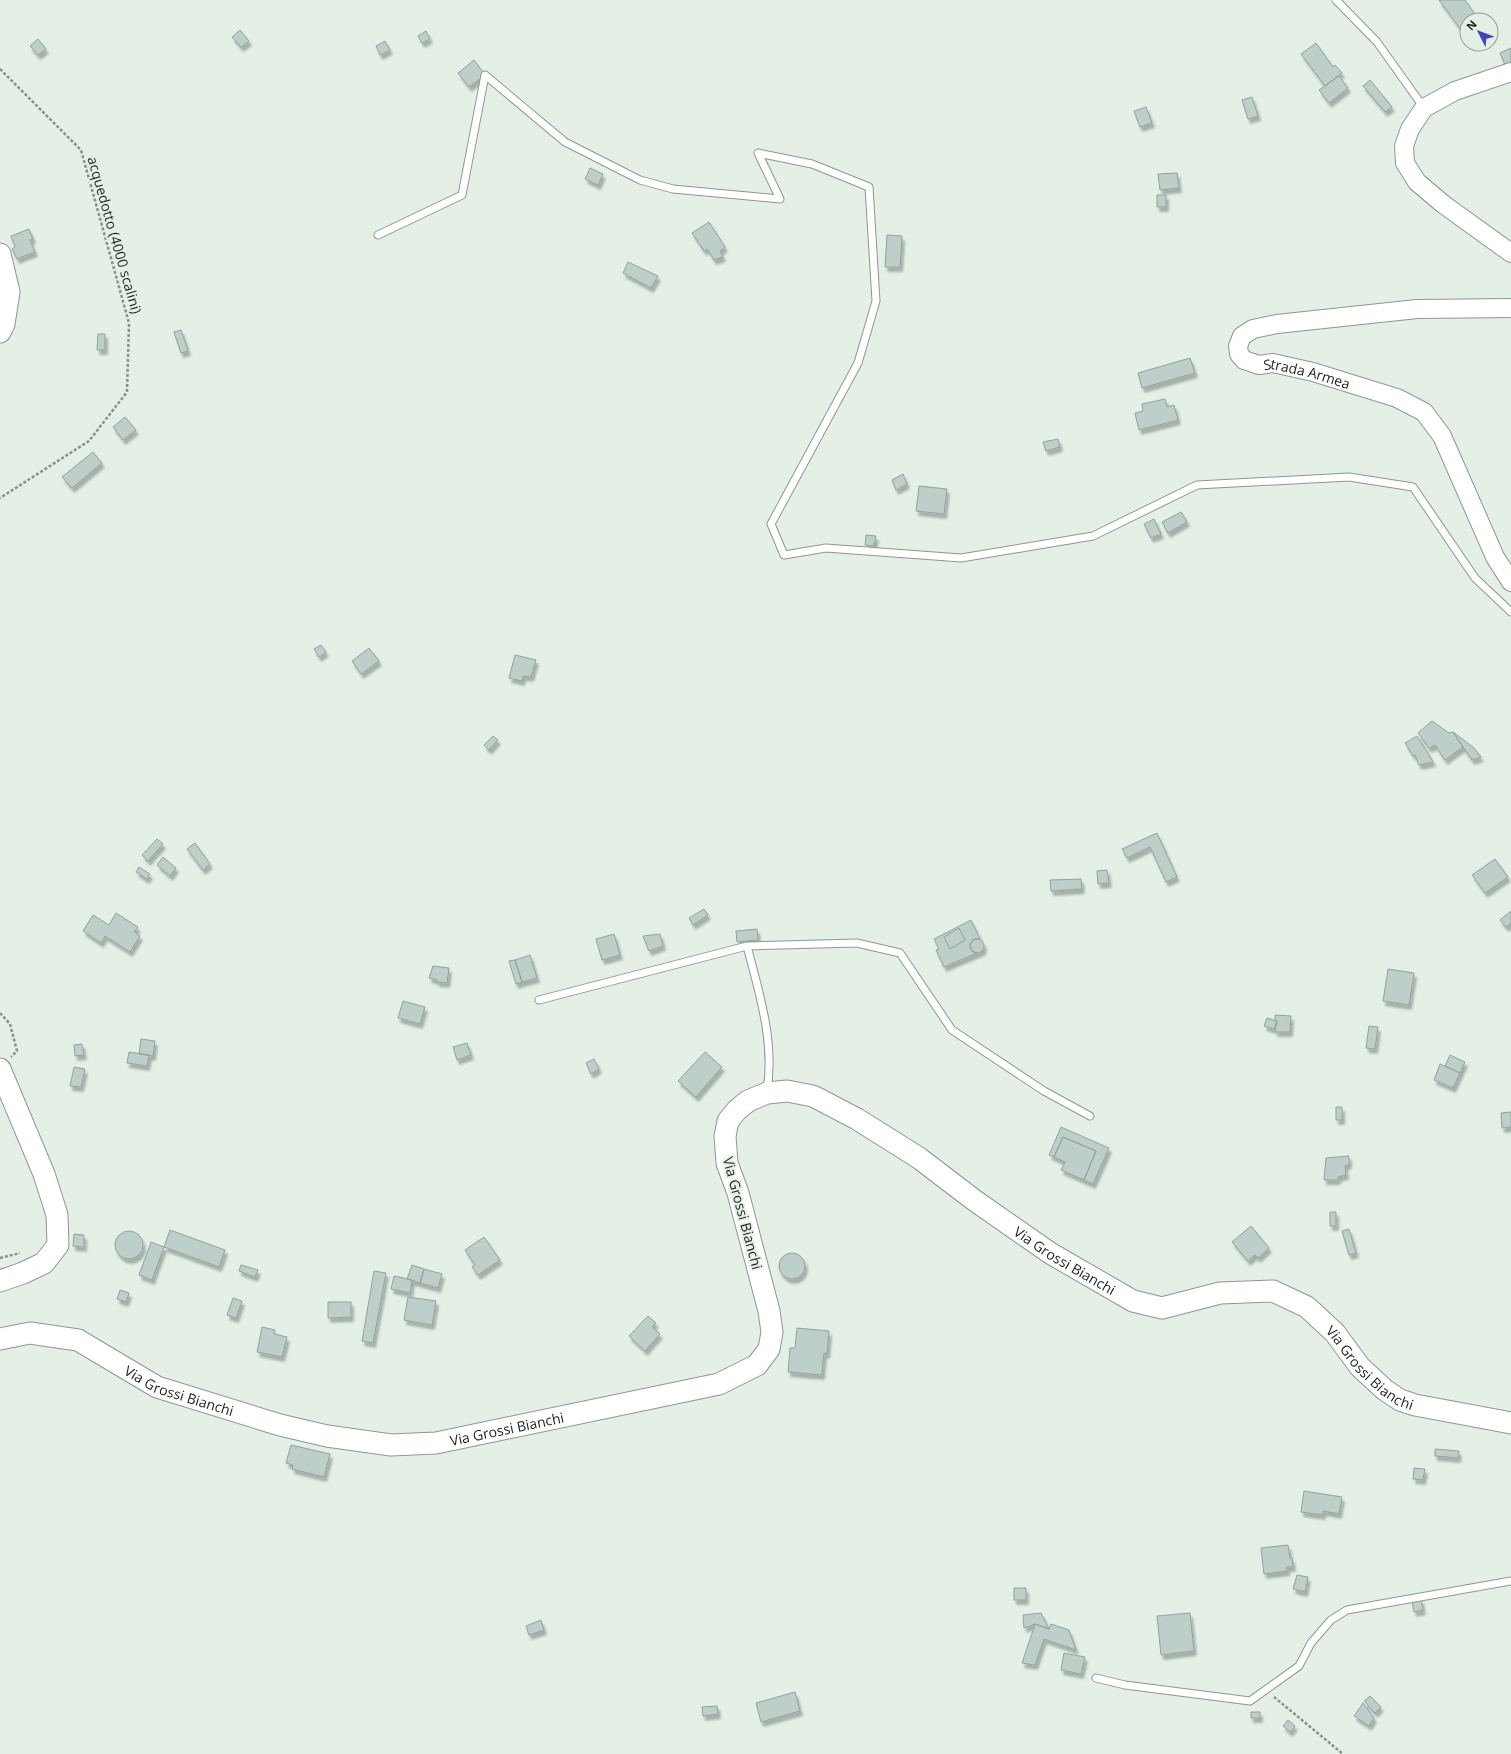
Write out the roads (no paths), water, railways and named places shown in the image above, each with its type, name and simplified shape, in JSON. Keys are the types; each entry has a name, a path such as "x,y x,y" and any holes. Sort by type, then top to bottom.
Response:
{"main road":[{"path":"0,254 9,292 4,324 0,332"},
{"path":"0,1281 23,1273 44,1263 58,1246 57,1215 44,1174 3,1065"},
{"name":"Via Grossi Bianchi","path":"0,1339 30,1333 78,1340 157,1387 280,1425 327,1436 391,1445 436,1443 719,1384 757,1365 769,1349 772,1332 769,1312 740,1201 727,1163 725,1136 728,1121 737,1110 748,1101 767,1093 787,1091 812,1096 857,1119 919,1158 974,1200 1050,1253 1133,1301 1162,1308 1220,1293 1273,1291 1307,1307 1335,1333 1360,1367 1385,1390 1400,1400 1415,1405 1511,1423"}],"street":[{"path":"1511,72 1455,91 1424,108 1410,129 1404,146 1405,163 1417,182 1443,204 1511,253"},
{"name":"Strada Armea","path":"1511,308 1417,309 1277,324 1253,329 1242,336 1238,346 1239,354 1244,360 1259,365 1273,364 1313,372 1397,398 1424,412 1442,436 1495,557 1511,582"}],"lane":[{"path":"1336,0 1377,42 1424,108"},
{"path":"378,235 462,195 485,75 565,142 640,180 673,189 780,199 758,153 812,164 869,187 876,300 858,363 771,524 784,555 826,548 961,558 1093,536 1197,485 1349,477 1413,486 1475,578 1511,612"},
{"path":"539,1000 747,946 857,943 900,953 952,1030 1044,1091 1090,1116"},
{"path":"747,946 764,1011 770,1073 767,1093"},
{"path":"1096,1678 1125,1685 1250,1701 1299,1666 1311,1643 1331,1620 1347,1610 1511,1581"}]}
